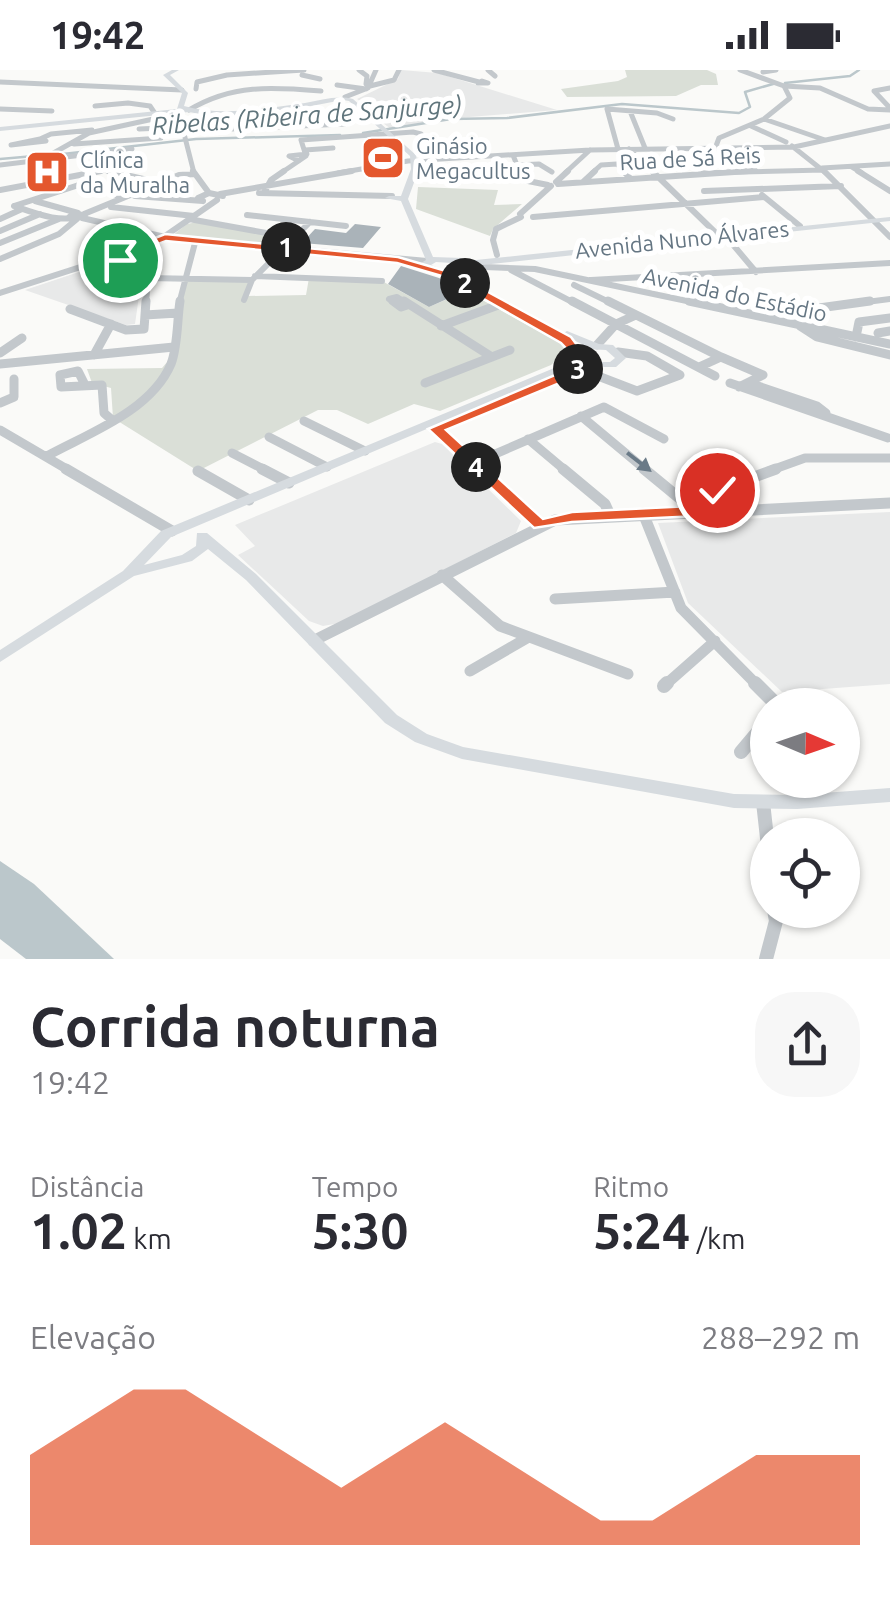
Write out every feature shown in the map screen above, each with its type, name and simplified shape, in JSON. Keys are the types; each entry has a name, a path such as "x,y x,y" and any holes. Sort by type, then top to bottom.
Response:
{"main road":[{"path":"174,71 166,76 179,88 183,115"},
{"path":"183,115 347,100 381,124 412,155 415,167 399,195 438,272 566,340 595,366"},
{"path":"0,129 156,111 183,115 347,100"},
{"name":"Avenida Nuno Álvares","path":"438,272 453,265 522,256 890,219"},
{"path":"128,574 198,552 202,537 224,518 574,370 617,363 621,358 605,345 572,337 462,276 453,265 430,259"},
{"path":"0,657 128,574 157,543 175,531 563,368 579,355 605,345"},
{"path":"175,531 202,537 250,577 391,720 422,738 462,753 718,798 762,802 890,795"},
{"path":"157,543 159,555 227,559"}],"street":[{"path":"359,70 367,76 367,87"},
{"path":"367,87 376,70"},
{"path":"347,100 367,87 394,80 400,70"},
{"path":"434,70 479,82"},
{"path":"488,70 495,76"},
{"path":"740,70 776,70"},
{"path":"0,82 199,89 197,82 218,76 303,72 320,79"},
{"path":"40,139 46,141 11,145 81,130 175,127 183,115 215,96 254,86 290,84 303,72"},
{"path":"716,146 719,138 764,119 791,95 784,86 759,72"},
{"path":"274,82 321,91"},
{"path":"338,84 367,87"},
{"path":"784,86 814,86 854,105 890,109"},
{"path":"215,96 216,87"},
{"path":"890,88 874,91 890,109"},
{"path":"49,157 96,131 155,120 156,111 128,103 95,106"},
{"path":"0,110 52,110 54,124"},
{"path":"264,110 268,128"},
{"path":"618,149 606,110 630,110 673,119"},
{"path":"630,110 645,148"},
{"path":"73,144 176,138 183,115"},
{"path":"183,115 187,157 209,193 219,197"},
{"path":"764,119 828,142"},
{"path":"81,130 92,120"},
{"path":"231,129 345,124"},
{"path":"751,126 790,145 822,169 890,237"},
{"path":"134,196 204,201 314,181 370,166 443,158 790,145 828,142 890,126"},
{"path":"161,138 162,128"},
{"path":"306,152 301,140 413,132 421,134 443,158"},
{"path":"268,190 272,178 306,152 333,148"},
{"path":"93,160 113,149"},
{"path":"0,165 132,149"},
{"path":"629,149 756,272"},
{"path":"520,216 590,150"},
{"path":"513,156 523,180 554,184"},
{"path":"49,157 58,179 87,194"},
{"path":"516,164 539,164 552,172"},
{"name":"Rua de Sá Reis","path":"554,184 753,168 822,169 890,164"},
{"path":"851,167 890,192"},
{"path":"584,182 592,171 622,169 630,178"},
{"path":"0,190 110,170 161,183"},
{"path":"0,244 110,207 161,183 195,174"},
{"path":"75,176 120,196"},
{"path":"0,219 34,200 88,182"},
{"path":"533,216 533,205 554,184"},
{"path":"704,192 841,186"},
{"path":"754,188 800,226"},
{"path":"268,190 399,195"},
{"path":"204,201 198,197 209,193"},
{"path":"0,294 165,237 219,197"},
{"path":"497,255 492,241 495,229 520,216 764,197"},
{"path":"34,200 75,217"},
{"path":"110,207 154,214 174,212 291,244"},
{"path":"18,208 165,237 291,244 398,260 430,259"},
{"path":"0,230 41,214"},
{"path":"247,214 346,226"},
{"path":"0,260 59,234 75,217"},
{"path":"0,219 16,223"},
{"path":"244,300 254,278 310,222"},
{"path":"47,456 148,397 170,363 196,239"},
{"path":"522,256 518,261 524,268"},
{"path":"70,309 126,330 144,329 148,278 145,272 114,257"},
{"path":"600,282 628,277 890,263"},
{"name":"Avenida do Estádio","path":"453,265 524,268 580,284 600,282 890,344"},
{"path":"510,269 714,376"},
{"path":"628,277 635,292"},
{"path":"148,278 382,281"},
{"path":"0,280 18,288"},
{"path":"580,284 763,376 739,384 889,441"},
{"path":"810,327 818,308 890,300"},
{"path":"442,326 501,304"},
{"path":"407,305 492,356"},
{"path":"145,315 178,313"},
{"path":"595,366 596,374 620,388 638,392 680,375 649,357 605,345 616,324 636,315"},
{"path":"856,336 859,322 890,318"},
{"path":"94,354 111,324"},
{"path":"799,325 817,337 890,355"},
{"path":"878,333 890,331"},
{"path":"0,353 22,338"},
{"path":"0,364 174,347"},
{"path":"425,383 510,350"},
{"path":"699,368 721,357"},
{"path":"0,404 19,398 14,379"},
{"path":"85,385 104,388 104,413 112,420"},
{"path":"472,464 604,407 664,439"},
{"path":"581,416 695,511"},
{"path":"304,421 364,452"},
{"path":"436,429 540,525"},
{"path":"0,430 155,524 175,531"},
{"path":"270,438 327,467"},
{"path":"528,439 605,504 610,515"},
{"path":"232,453 289,483"},
{"path":"720,510 713,496 717,490 805,458 890,458"},
{"path":"198,471 250,500"},
{"path":"312,641 540,525 572,517 890,502"},
{"path":"642,513 682,608 760,688"},
{"path":"155,524 157,543"},
{"path":"442,575 500,626 628,674"},
{"path":"555,599 675,592"},
{"path":"470,671 527,638"},
{"path":"664,686 715,642"},
{"path":"741,752 750,741"},
{"path":"762,802 764,818"},
{"path":"766,959 774,928"}],"shaded area":[{"path":"401,70 438,73 557,110 444,119 391,129 379,120 383,117 357,99 398,79"},
{"path":"625,70 707,70 716,74 718,85 701,85 676,96 567,97 561,89 618,81 627,77"},
{"path":"418,187 498,190 494,205 522,204 490,236 416,209"},
{"path":"197,222 287,240 278,245 173,235 187,224"},
{"path":"112,261 142,275 135,324 126,325 25,290"},
{"path":"185,277 252,280 247,296 306,295 309,278 382,281 429,307 466,291 560,343 566,351 551,365 440,411 414,404 368,424 337,410 318,410 198,471 113,418 111,388 92,383 87,369 162,368 174,354"},
{"path":"435,442 442,444 521,521 516,533 340,623 323,626 309,621 238,555 255,546 235,525"},
{"path":"890,512 890,684 778,688 688,603 658,523"},
{"path":"0,861 34,884 114,959 26,959 0,939"}],"building":[{"path":"355,224 381,227 363,248 302,243 315,229 346,233"},
{"path":"401,266 465,291 429,307 388,284"}],"waterway":[{"name":"Ribelas (Ribeira de Sanjurge)","path":"785,83 850,76 859,70"},
{"name":"Ribelas (Ribeira de Sanjurge)","path":"363,133 451,119 507,118 622,104 739,113 750,107 745,92 773,84"},
{"name":"Ribelas (Ribeira de Sanjurge)","path":"54,155 196,139 340,135"},
{"name":"Ribelas (Ribeira de Sanjurge)","path":"0,159 46,155"}],"place":[{"name":"Ginásio Megacultus","path":"383,158"},
{"name":"Clínica da Muralha","path":"47,172"}],"route":[{"path":"120,260 114,257 165,237 230,240 398,260 449,275 566,340 576,348 581,360 594,366 574,370 436,429 540,525 572,517 720,510 713,496 717,490"}]}
